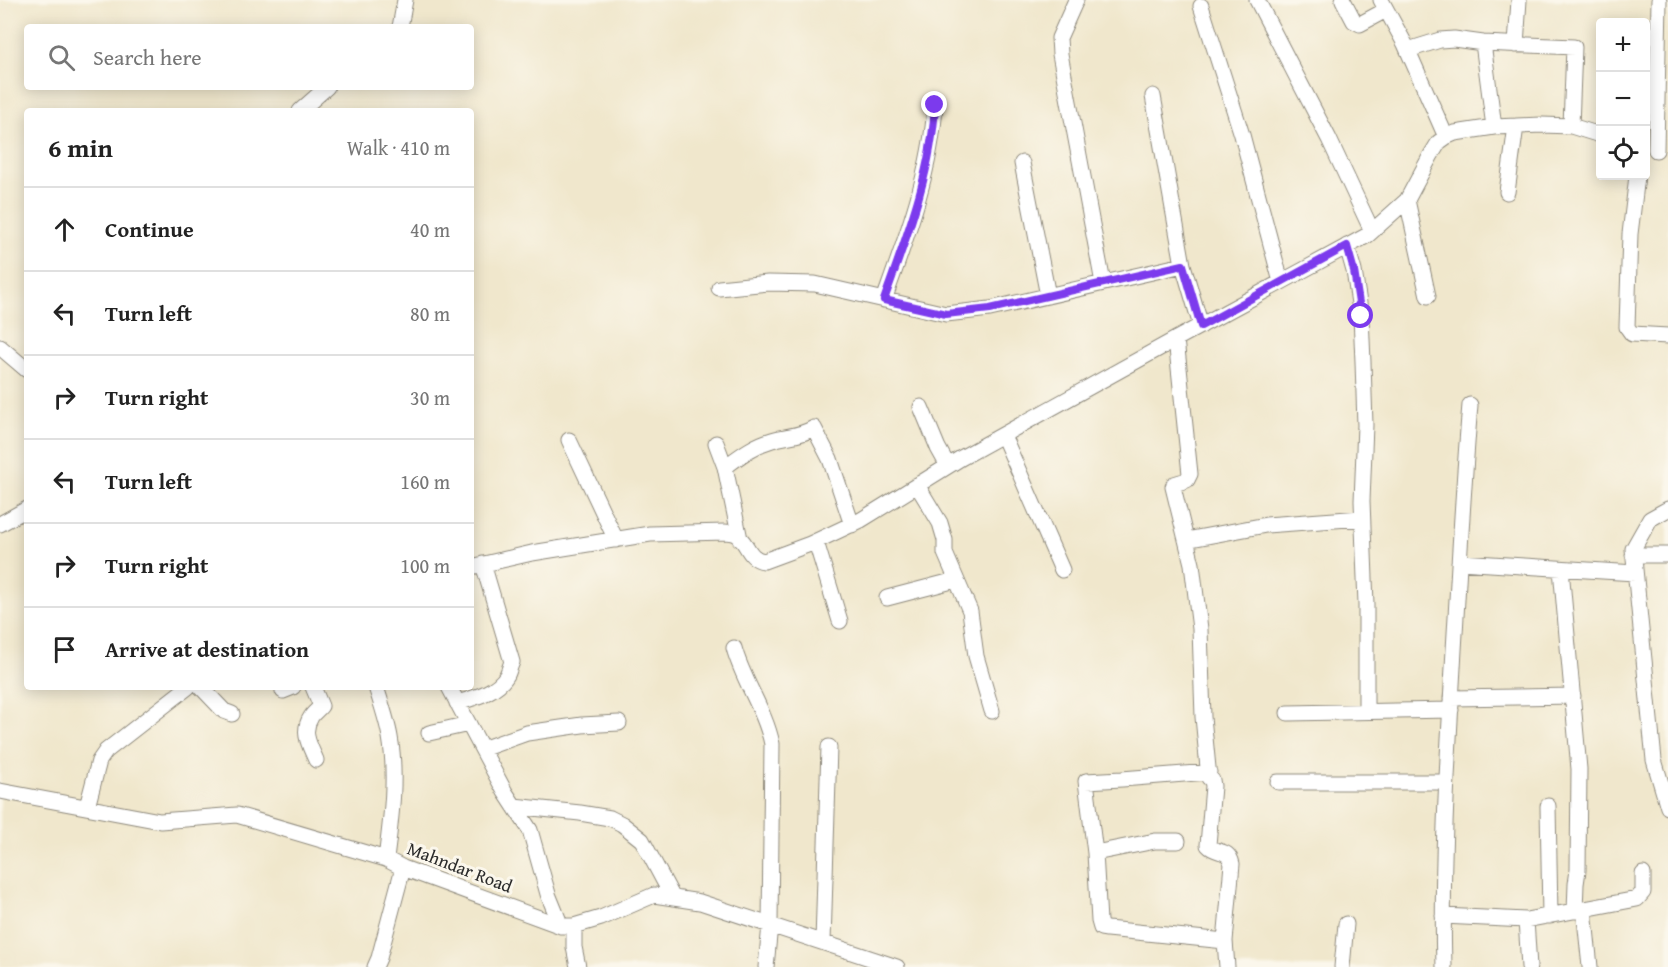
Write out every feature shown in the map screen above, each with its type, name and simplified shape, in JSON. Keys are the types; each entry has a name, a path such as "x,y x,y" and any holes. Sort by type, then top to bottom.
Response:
{"street":[{"path":"400,24 405,0"},
{"path":"1076,0 1059,38 1060,54 1103,283"},
{"path":"1257,0 1329,139 1372,231"},
{"path":"1343,0 1354,21 1360,24 1383,5 1408,50 1446,136"},
{"path":"1516,45 1519,0"},
{"path":"1657,150 1659,0"},
{"path":"1201,6 1242,135 1281,282"},
{"path":"1408,50 1440,40 1454,39 1483,43 1574,47 1570,126"},
{"path":"1483,43 1494,127"},
{"path":"303,108 324,90"},
{"path":"1153,96 1183,265 1201,326"},
{"path":"884,300 904,244 932,142 935,105"},
{"path":"457,703 477,697 498,686 507,676 512,662 477,565 532,553 650,534 725,532 735,534 752,556 764,561 816,542 852,525 948,466 1372,231 1407,200 1431,155 1446,136 1494,127 1542,125 1570,126 1596,134"},
{"path":"1507,192 1516,126"},
{"path":"1022,163 1048,296"},
{"path":"1637,180 1630,234 1627,327 1632,334 1668,336"},
{"path":"1407,200 1428,296"},
{"path":"1347,246 1354,271 1361,316 1365,425 1362,518 1366,604 1366,712"},
{"path":"719,288 768,283 815,284 946,314 990,309 1183,265"},
{"path":"1176,339 1190,474 1187,480 1174,484 1173,488 1192,564 1200,629 1203,717 1209,772 1213,786 1208,845 1212,849 1225,853 1230,857 1232,864 1225,941 1227,967"},
{"path":"0,347 24,367"},
{"path":"1444,967 1446,782 1470,405"},
{"path":"921,407 948,466"},
{"path":"725,467 747,451 769,441 802,435 814,428 830,459 852,525"},
{"path":"1003,435 1062,570"},
{"path":"569,440 616,540"},
{"path":"716,443 725,467 740,539"},
{"path":"917,485 940,523 945,540 945,554 969,611 974,647 992,711"},
{"path":"1668,509 1650,519 1633,549 1654,760 1668,807"},
{"path":"0,524 24,511"},
{"path":"1186,540 1266,525 1362,518"},
{"path":"816,542 840,621"},
{"path":"1634,555 1668,555"},
{"path":"1459,562 1635,573"},
{"path":"1561,569 1579,769 1576,884 1590,967"},
{"path":"887,598 956,580"},
{"path":"734,648 743,676 766,722 772,744 770,925 766,967"},
{"path":"87,807 99,761 106,751 184,690"},
{"path":"204,690 221,708 232,714"},
{"path":"314,690 321,706 311,716 306,735 316,760"},
{"path":"377,690 390,736 393,769 392,817 386,859"},
{"path":"450,690 505,792 530,830 549,894 568,926 578,967"},
{"path":"1288,713 1366,712 1573,696"},
{"path":"482,749 527,733 582,725 619,723"},
{"path":"429,733 469,724"},
{"path":"823,942 829,747"},
{"path":"1209,772 1086,781 1095,853 1099,921 1101,928 1225,941"},
{"path":"1278,782 1446,782"},
{"name":"Mahndar Road","path":"0,790 160,821 237,815 386,859 403,868 568,926"},
{"path":"514,806 610,818 622,824 642,840 673,898"},
{"path":"1548,806 1550,916"},
{"path":"1095,853 1155,841 1178,841"},
{"path":"375,967 403,868"},
{"path":"1443,916 1526,920 1637,899 1643,892 1643,873"},
{"path":"568,926 601,918 654,895 700,902 897,967"},
{"path":"1526,920 1528,967"},
{"path":"1342,967 1346,924"}],"route":[{"path":"935,105 932,142 904,244 884,300 946,314 990,309 1183,265 1201,326 1347,246 1354,271 1361,316"}]}
